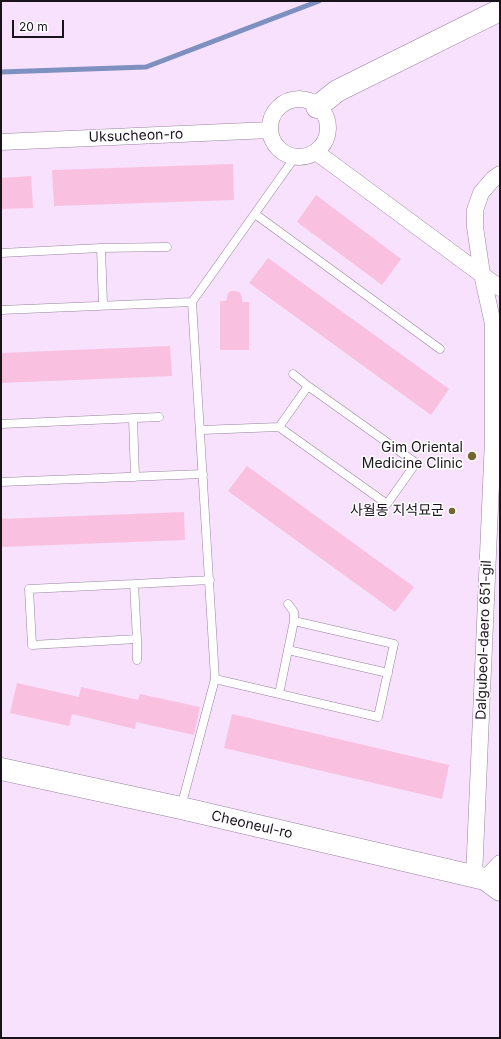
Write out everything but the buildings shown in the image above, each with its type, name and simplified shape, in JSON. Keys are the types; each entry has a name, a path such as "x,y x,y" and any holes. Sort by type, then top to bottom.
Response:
{"street":[{"path":"317,107 337,91 500,10"},
{"path":"293,100 303,100 312,103 317,107 325,117 328,126 323,145 316,152 308,156 289,156 281,151 275,144 270,130 272,117 277,109 293,100"},
{"name":"Uksucheon-ro","path":"1,142 270,130"},
{"path":"316,152 500,288"},
{"name":"Dalgubeol-daero 651-gil","path":"486,882 493,439 493,324 482,274 475,227 475,210 481,193 493,179 500,174"},
{"name":"Cheoneul-ro","path":"1,769 181,808 486,882"},
{"path":"486,882 500,863"}],"lane":[{"path":"181,808 215,680 201,430 192,302 296,157"},
{"path":"255,214 440,349"},
{"path":"1,253 101,248 167,247"},
{"path":"101,248 103,305"},
{"path":"1,310 192,302"},
{"path":"201,430 279,427 387,504 416,463 293,374"},
{"path":"279,427 308,386"},
{"path":"1,424 159,417"},
{"path":"133,418 135,477"},
{"path":"1,482 203,474"},
{"path":"137,639 32,645 29,590 210,580"},
{"path":"134,584 137,660"},
{"path":"279,694 294,621 294,612 288,604"},
{"path":"215,680 378,717 394,644 294,621"},
{"path":"288,650 388,673"}],"waterway":[{"path":"1,72 146,67 319,1"}],"place":[{"name":"Gim Oriental Medicine Clinic","path":"472,456"},
{"name":"사월동 지석묘군","path":"452,511"}]}
